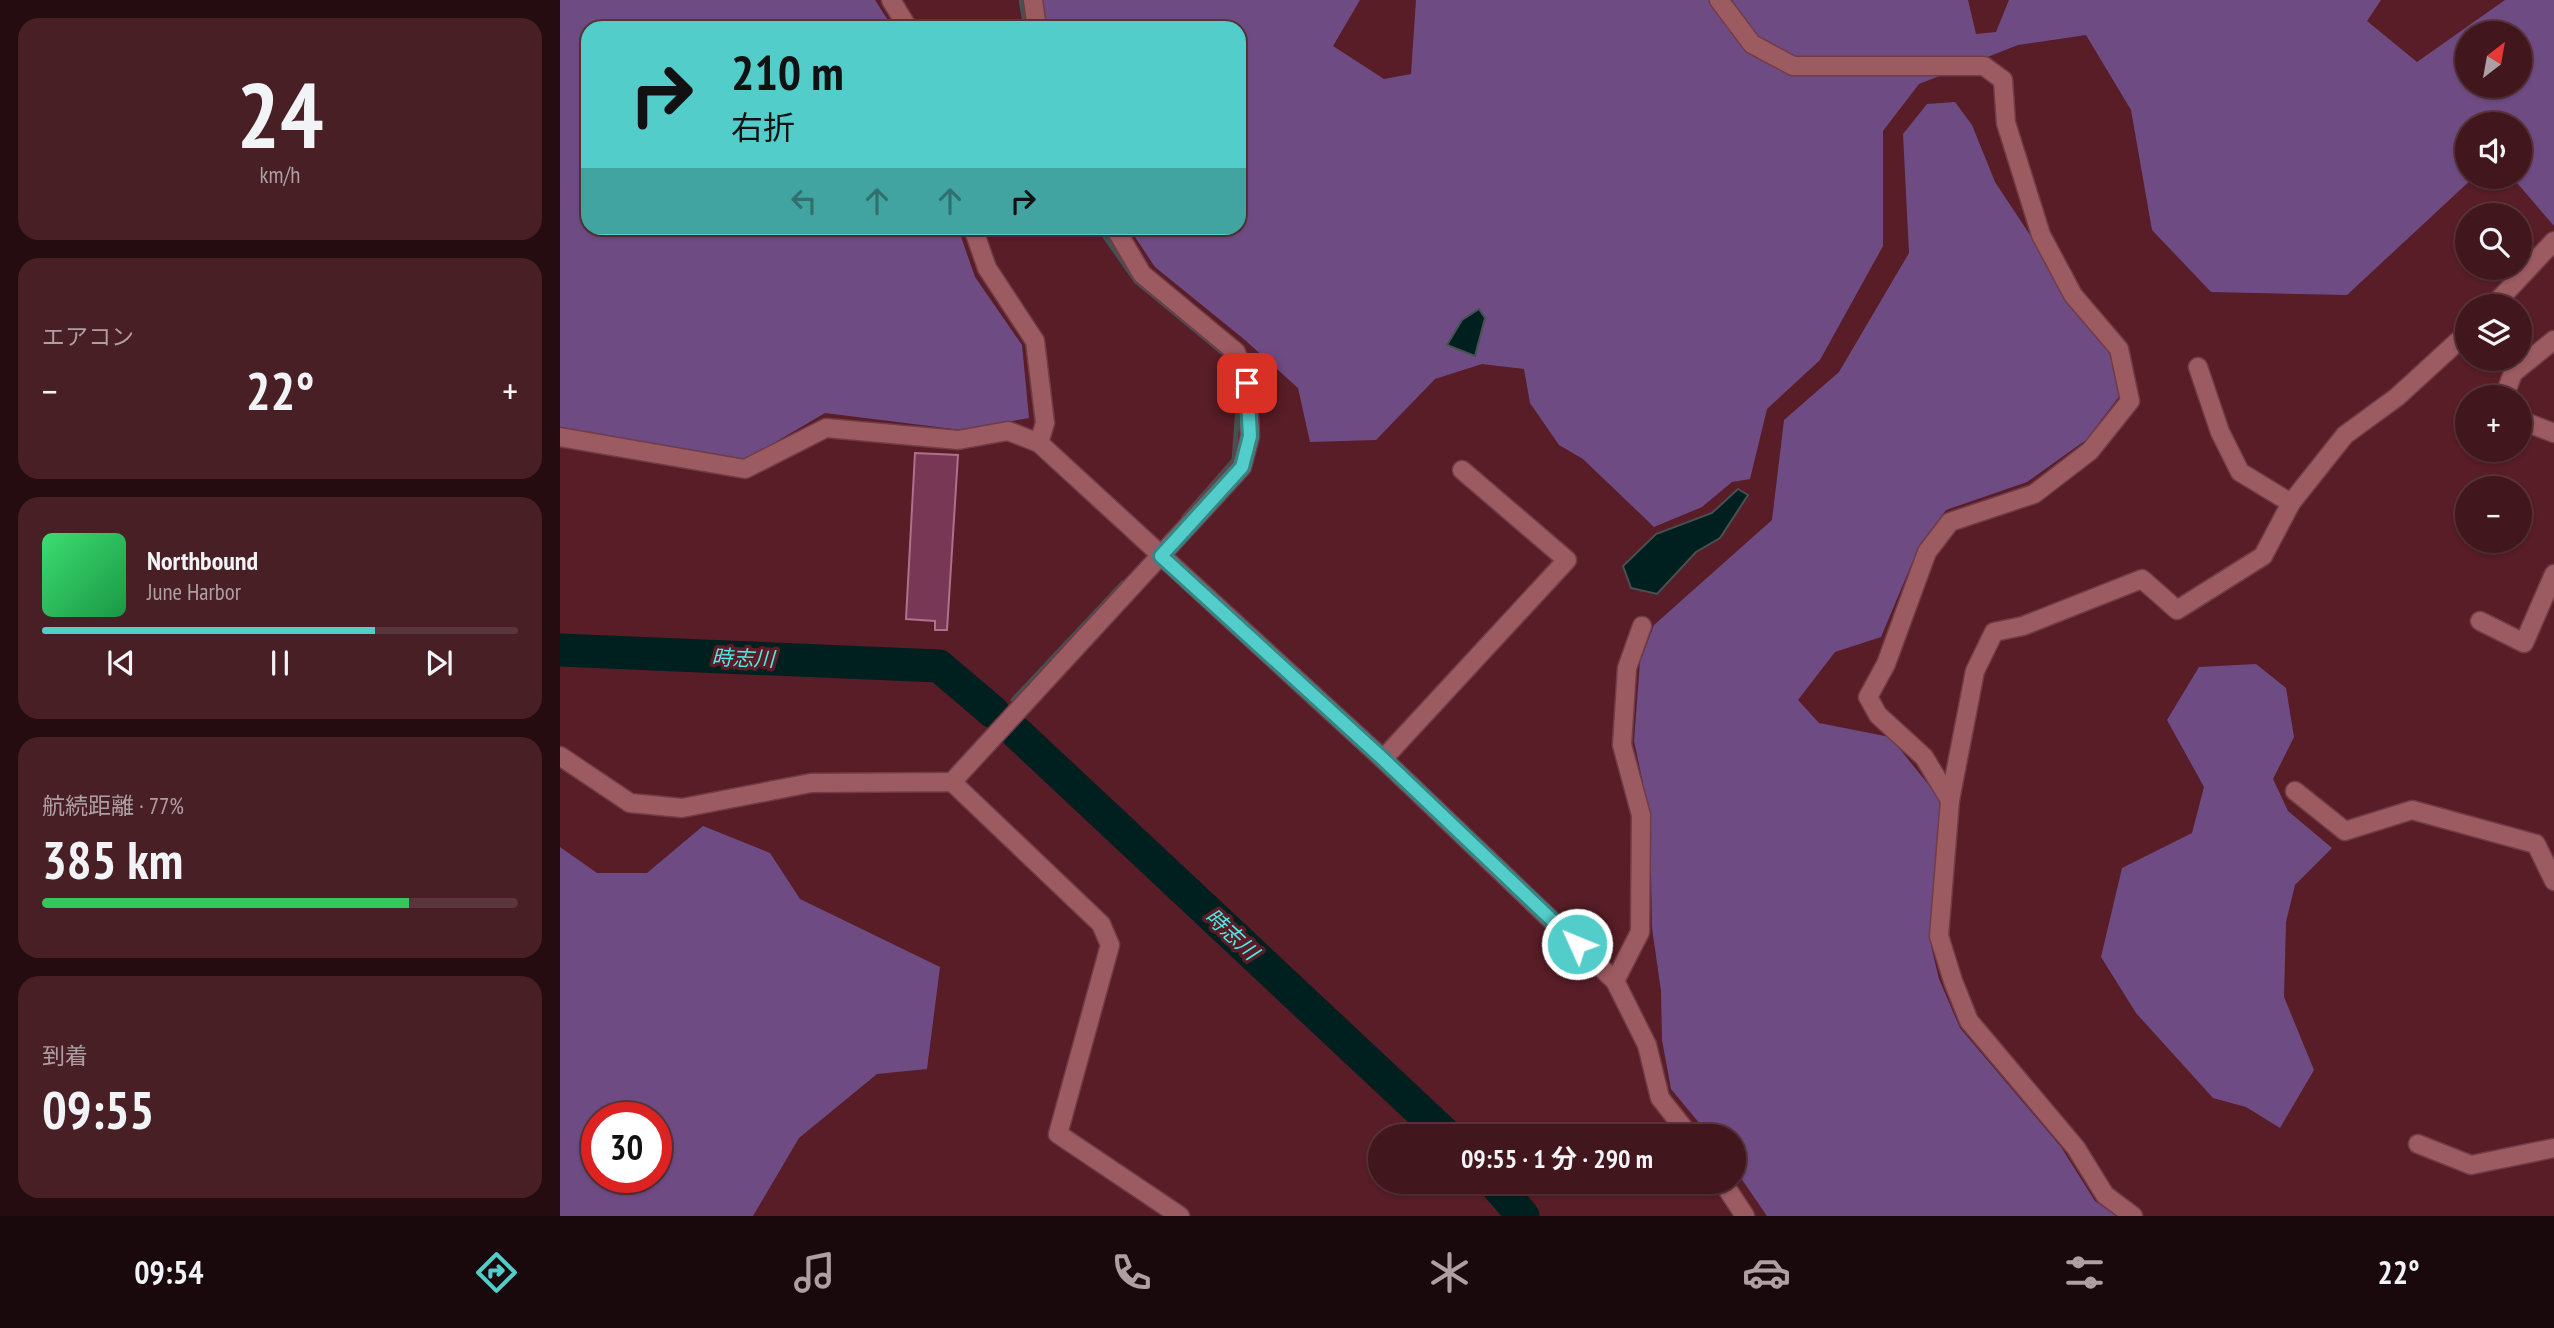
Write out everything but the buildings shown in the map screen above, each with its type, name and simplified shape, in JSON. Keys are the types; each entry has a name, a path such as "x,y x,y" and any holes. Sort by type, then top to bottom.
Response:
{"street":[{"path":"891,0 904,21"},
{"path":"1033,0 1036,21"},
{"path":"1719,0 1752,44 1793,66 1984,65 2003,80 2006,123 2041,235 2073,295 2119,349 2130,401 2090,450 2034,494 1950,522 1927,552 1886,664 1868,696 1878,715 1924,757 1950,800"},
{"path":"975,235 987,268 1035,341 1045,423 1039,443"},
{"path":"952,782 1242,467 1250,436 1247,383 1236,352 1142,274 1119,235"},
{"path":"2504,294 2554,242"},
{"path":"2532,353 2554,340"},
{"path":"2133,1216 2105,1195 2076,1148 1969,1021 1939,936 1950,800 1975,671 1994,632 2023,626 2142,579 2177,610 2263,556 2291,503 2344,435 2397,397 2455,344"},
{"path":"2198,367 2220,432 2240,472 2291,503"},
{"path":"2532,425 2554,433"},
{"path":"560,438 745,468 826,428 958,440 1008,431 1039,443 1383,759 1615,981 1647,1045 1660,1098 1681,1124"},
{"path":"1383,759 1567,560 1462,470"},
{"path":"2480,621 2524,643 2554,575"},
{"path":"1615,981 1640,932 1641,815 1622,745 1627,668 1642,626"},
{"path":"560,756 630,803 682,808 811,783 952,782 1101,924 1110,945 1058,1134 1180,1216"},
{"path":"2295,791 2345,831 2412,810 2536,844 2554,881"},
{"path":"2418,1143 2471,1165 2554,1148"},
{"path":"1731,1194 1745,1216"}],"shaded area":[{"path":"560,0 875,0 888,21 581,21 581,235 960,235 975,277 1022,345 1029,418 961,430 825,413 743,461 560,430"},
{"path":"1043,0 1360,0 1333,46 1384,79 1411,74 1416,0 1968,0 1976,34 1996,32 2009,0 2381,0 2367,21 2417,62 2455,35 2455,98 2532,98 2532,21 2475,21 2505,0 2554,0 2554,226 2522,189 2532,189 2532,112 2455,112 2455,189 2461,189 2347,295 2211,292 2152,230 2131,110 2086,35 2018,45 1919,84 1883,131 1883,246 1820,360 1767,409 1750,479 1732,482 1702,507 1654,527 1583,459 1559,445 1530,403 1524,369 1482,364 1435,379 1376,440 1310,442 1298,388 1245,340 1155,267 1134,235 1246,235 1246,21 1046,21"},
{"path":"1955,102 1972,125 1995,182 2036,244 2063,295 2110,352 2121,394 2086,440 2027,482 1946,510 1920,544 1881,637 1835,652 1798,700 1819,723 1890,737 1941,800 1929,937 1939,979 1960,1028 2061,1147 2095,1201 2116,1216 1767,1216 1746,1185 1746,1124 1700,1124 1671,1089 1662,1040 1661,991 1652,928 1650,816 1634,741 1640,662 1654,625 1772,520 1784,420 1839,372 1909,253 1903,134 1927,104"},
{"path":"2256,664 2286,688 2294,737 2273,779 2288,811 2332,848 2295,885 2286,922 2284,997 2314,1070 2280,1128 2246,1107 2213,1098 2136,1013 2101,957 2122,868 2192,833 2204,787 2167,720 2199,667"},
{"path":"703,826 770,853 800,899 940,967 927,1069 877,1074 799,1138 753,1216 560,1216 560,847 597,873 647,873"}],"water":[{"path":"1479,309 1485,318 1475,356 1447,345 1462,320"},
{"path":"1738,489 1748,495 1720,538 1696,552 1657,594 1631,588 1623,566 1656,534 1712,513"}],"waterway":[{"path":"1021,0 1025,21"},
{"path":"1104,235 1136,281 1228,357 1239,394 1234,460 1184,517"},
{"path":"1013,700 1123,583"},
{"name":"時志川","path":"560,650 939,666 993,712"},
{"name":"時志川","path":"1017,733 1434,1124"},
{"name":"時志川","path":"1504,1194 1523,1216"}],"route":[{"path":"1247,383 1250,436 1242,467 1161,556 1383,759 1577,944"}]}
